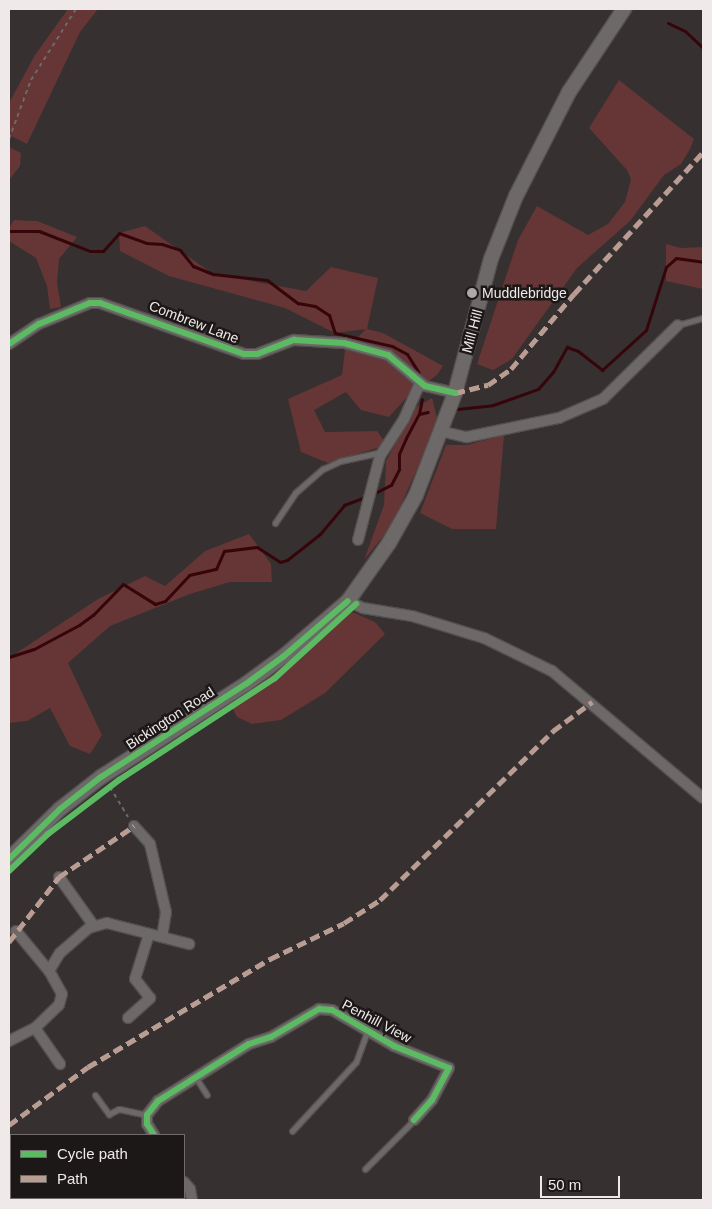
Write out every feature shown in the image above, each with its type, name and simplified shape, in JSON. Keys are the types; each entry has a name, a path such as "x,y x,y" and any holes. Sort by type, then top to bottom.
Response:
{"main road":[{"name":"Mill Hill","path":"348,601 389,544 411,503 455,392 492,259 516,196 569,92 624,9"},
{"name":"Bickington Road","path":"9,859 74,798 246,684 284,656 348,601"}],"street":[{"name":"Combrew Lane","path":"9,344 39,324 90,303 100,303 244,354 257,354 294,340 344,343 388,355 420,382 455,392"},
{"path":"440,431 466,437 559,418 603,399 678,325"},
{"path":"358,540 371,482 382,452 404,418 420,382"},
{"path":"348,601 363,608 412,616 484,638 552,671 703,798"},
{"path":"134,826 150,844 166,912 162,937"},
{"path":"59,877 94,926"},
{"path":"49,971 60,953 94,926 107,922 189,944"},
{"path":"9,1042 35,1028 61,1000 60,989 49,971 16,931"},
{"path":"128,1018 150,998 135,979 149,934"},
{"name":"Penhill View","path":"147,1115 158,1101 214,1068 249,1044 271,1037 319,1010 332,1010 367,1032 450,1068 432,1100 414,1120"},
{"path":"35,1028 60,1064"},
{"path":"147,1115 154,1134"},
{"path":"185,1183 190,1189 192,1200"}],"lane":[{"path":"678,325 703,318"},
{"path":"275,523 296,493 326,467 355,457 382,452"},
{"path":"292,1131 356,1062 367,1032"},
{"path":"196,1078 207,1095"},
{"path":"95,1095 109,1114 119,1109 147,1115"},
{"path":"365,1169 414,1120"}],"path":[{"path":"9,139 31,80 76,9"},
{"path":"102,792 119,780"},
{"path":"110,786 134,826"}],"shaded area":[{"path":"68,9 98,9 80,32 27,144 9,135 9,103 35,55"},
{"path":"619,80 694,139 690,149 681,164 664,175 630,221 577,268 512,359 493,370 477,364 518,240 537,206 588,235 608,224 625,202 631,179 627,170 589,128"},
{"path":"9,147 21,153 20,166 9,180"},
{"path":"14,220 37,221 77,237 59,259 57,283 61,307 50,309 47,286 36,258 9,241 9,228"},
{"path":"145,226 213,274 306,291 331,267 378,278 367,329 383,333 443,366 437,375 408,396 389,417 361,410 346,392 314,410 325,432 377,431 387,445 328,463 301,452 288,399 342,375 345,350 366,329 335,333 285,308 169,276 120,251 119,233"},
{"path":"666,244 681,248 703,247 703,289 666,281"},
{"path":"432,398 438,422 392,525 364,560 384,505 386,461 415,408"},
{"path":"504,435 496,529 452,529 420,513 446,445 467,445"},
{"path":"249,534 271,564 272,582 230,582 190,594 110,626 68,663 102,735 90,754 70,746 50,708 27,721 9,723 9,658 98,599 145,576 165,586 205,551"},
{"path":"350,611 375,622 385,634 325,693 281,720 252,724 237,717 230,703"}],"waterway":[{"path":"668,23 685,31 703,48"},
{"path":"10,231 39,231 90,251 103,251 119,233 146,243 162,244 180,250 193,266 213,274 267,280 298,303 315,306 329,315 335,333 392,346 407,354 419,373"},
{"path":"457,409 493,405 538,389 553,372 567,347 578,351 602,370 646,330 666,267 676,258 703,262"},
{"path":"419,414 422,399"},
{"path":"373,494 391,485 399,469 399,454 406,438 419,414 428,412"},
{"path":"9,657 34,649 79,625 93,615 123,584 155,604 165,601 189,575 216,569 224,551 257,547 280,562 287,560 320,534 344,505 367,496"}],"marked path":[{"path":"455,393 488,385 511,369 574,294 703,152"},
{"path":"9,1125 88,1067 270,959 344,923 380,900 553,731 592,702"},
{"path":"9,942 59,877 134,826"}],"cycle path":[{"path":"9,344 39,324 90,303 100,303 244,354 257,354 294,340 344,343 388,355 425,386 455,393"},
{"path":"9,859 60,809 101,777 246,684 284,656 348,601"},
{"path":"9,871 48,834 119,780 275,678 356,604"},
{"path":"153,1134 147,1124 147,1115 158,1101 249,1044 271,1037 319,1009 332,1010 394,1046 449,1068 432,1100 414,1120"}],"place":[{"name":"Muddlebridge","path":"472,293"}]}
